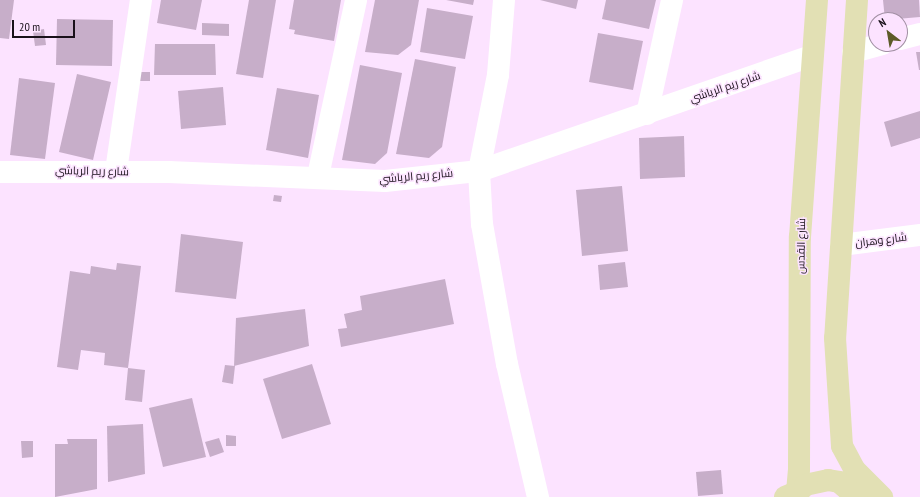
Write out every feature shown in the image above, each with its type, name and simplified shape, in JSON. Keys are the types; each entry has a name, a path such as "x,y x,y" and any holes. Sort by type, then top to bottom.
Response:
{"main road":[{"name":"شارع القدس","path":"792,496 800,451 800,237 817,0"},
{"path":"852,493 842,446 835,338 857,0"},
{"path":"842,446 854,469 881,497"},
{"path":"767,497 782,482 800,451"},
{"path":"792,496 816,480 839,482 852,493 881,497"}],"street":[{"path":"116,171 141,0"},
{"path":"318,176 356,0"},
{"path":"504,0 498,75 479,171 482,224 505,356 538,497"},
{"path":"647,114 672,0"},
{"path":"908,37 920,34"},
{"path":"853,52 868,48"},
{"name":"شارع ريم الرياشي","path":"0,172 116,171 318,176 385,180 479,171 812,56"},
{"name":"شارع وهران","path":"841,245 920,235"}],"building":[{"path":"0,0 14,0 9,39 0,38"},
{"path":"161,0 202,0 196,30 157,23"},
{"path":"249,0 276,0 263,78 236,74"},
{"path":"294,0 341,0 334,41 294,34 295,30 289,29"},
{"path":"375,0 419,0 411,45 398,55 365,52"},
{"path":"446,0 474,0 473,5"},
{"path":"540,0 578,0 576,9"},
{"path":"606,0 656,0 649,29 602,19"},
{"path":"883,0 919,0 920,17 908,18 908,12 884,12"},
{"path":"427,8 473,16 465,59 420,52"},
{"path":"57,19 113,20 112,66 56,65"},
{"path":"202,23 229,24 229,36 202,35"},
{"path":"44,29 46,45 35,46 33,31"},
{"path":"598,33 643,41 633,90 589,82"},
{"path":"155,44 215,44 216,75 154,75"},
{"path":"916,52 920,52 920,70 919,70"},
{"path":"415,59 456,67 442,147 429,158 396,154"},
{"path":"360,65 402,73 387,153 375,164 342,160"},
{"path":"139,72 150,72 150,81 139,81"},
{"path":"77,74 111,82 93,160 59,152"},
{"path":"19,78 55,83 45,159 10,155"},
{"path":"223,87 226,125 181,129 178,91"},
{"path":"277,88 319,95 308,158 266,150"},
{"path":"920,111 920,138 891,147 884,122"},
{"path":"684,136 685,177 640,179 639,138"},
{"path":"622,186 628,251 582,256 576,190"},
{"path":"274,195 282,196 281,202 273,201"},
{"path":"181,234 243,242 236,299 175,292"},
{"path":"625,262 628,287 600,290 598,265"},
{"path":"117,263 141,266 128,368 104,365 105,353 81,350 78,370 57,367 70,271 90,274 91,266 116,270"},
{"path":"445,279 454,324 341,347 338,329 347,328 344,314 362,310 360,296"},
{"path":"305,309 309,346 234,366 236,318"},
{"path":"312,364 331,424 282,439 263,379"},
{"path":"225,365 235,366 233,384 222,382"},
{"path":"128,368 145,370 142,402 125,400"},
{"path":"192,398 206,457 163,467 149,408"},
{"path":"143,424 145,474 108,482 107,426"},
{"path":"226,435 236,436 236,446 226,446"},
{"path":"219,438 224,452 210,457 205,442"},
{"path":"67,439 97,439 97,489 55,497 55,444 68,444"},
{"path":"21,441 33,441 33,457 22,458"},
{"path":"721,470 723,494 698,496 696,472"}]}
